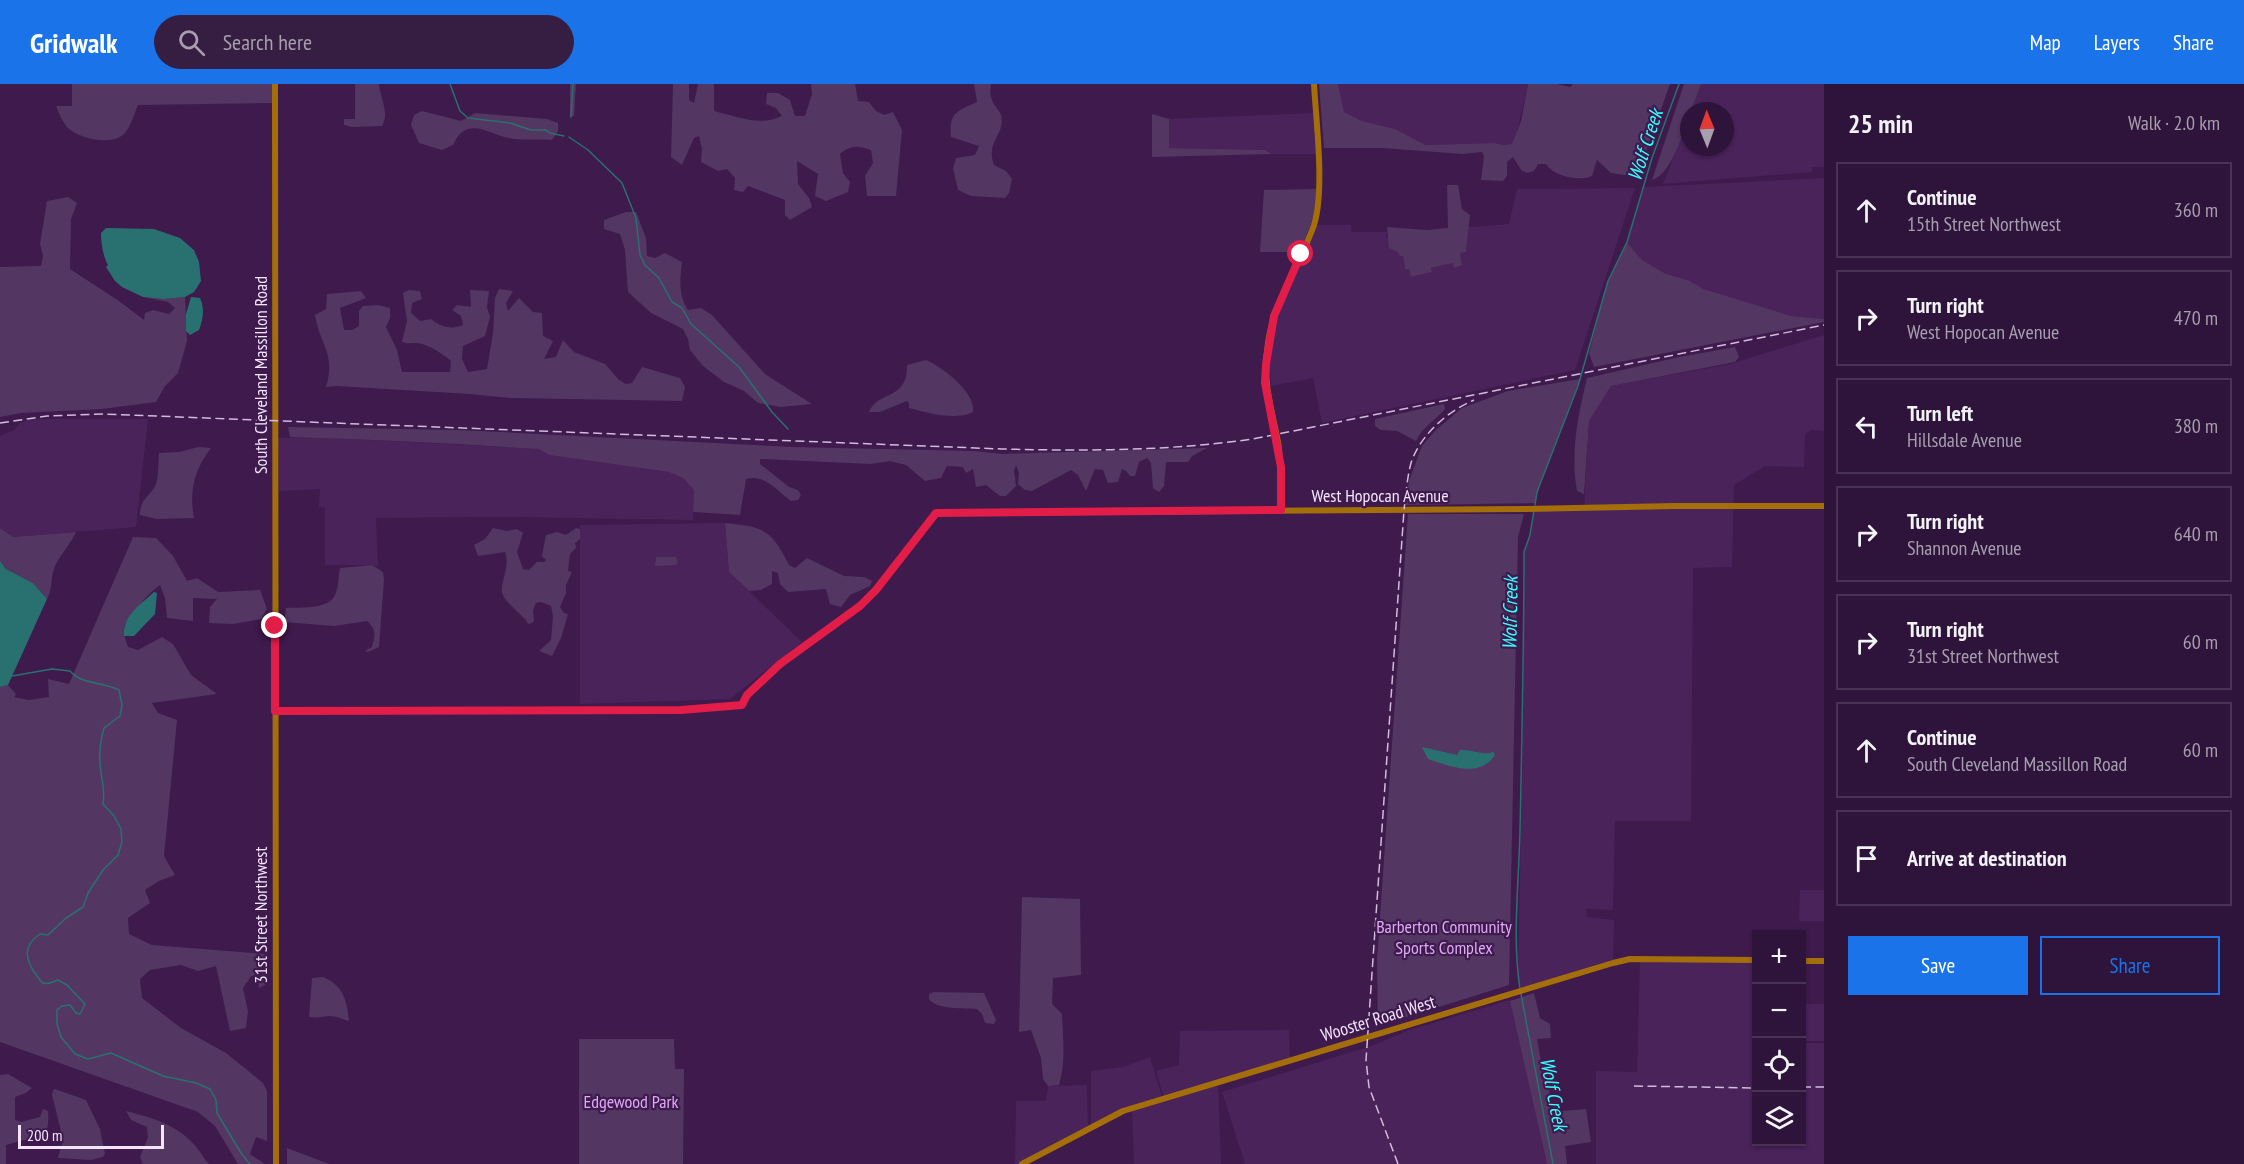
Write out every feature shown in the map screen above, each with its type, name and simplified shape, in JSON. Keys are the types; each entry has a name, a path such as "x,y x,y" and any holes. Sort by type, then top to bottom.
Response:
{"street":[{"name":"South Cleveland Massillon Road","path":"274,666 275,84"},
{"path":"1281,510 1281,467 1278,442 1265,383 1267,354 1271,326 1280,298 1314,224 1318,200 1314,84"},
{"name":"West Hopocan Avenue","path":"275,711 681,710 742,705 747,695 780,664 860,606 876,590 936,513 1824,506"},
{"name":"31st Street Northwest","path":"274,666 276,1164"},
{"name":"Wooster Road West","path":"1022,1164 1124,1111 1630,959 1752,960"},
{"path":"1806,961 1824,961"}],"shaded area":[{"path":"1338,84 1528,84 1516,136 1512,144 1425,145 1395,129 1362,121 1344,112"},
{"path":"1701,84 1824,84 1824,167 1813,167 1812,172 1663,184 1680,140 1680,156 1734,156 1734,102 1694,102"},
{"path":"1313,113 1316,154 1272,154 1265,150 1169,148 1169,119"},
{"path":"1824,178 1824,319 1791,316 1704,289 1688,280 1666,274 1642,260 1627,242 1643,187"},
{"path":"1635,188 1575,370 1322,423 1313,378 1271,386 1269,351 1272,332 1283,299 1316,225 1351,225 1351,232 1387,232 1386,236 1403,256 1405,269 1409,268 1411,277 1432,272 1431,268 1453,263 1462,264 1460,253 1466,252 1469,227 1509,224 1517,189"},
{"path":"106,228 154,229 180,238 194,250 199,262 201,281 194,292 185,297 164,299 143,297 122,287 106,267 108,265 101,233"},
{"path":"191,297 200,298 203,314 199,330 190,335 186,331 186,314"},
{"path":"1824,335 1824,431 1811,430 1805,434 1804,467 1765,466 1734,485 1732,567 1693,568 1691,821 1615,821 1613,910 1586,909 1587,917 1614,920 1613,963 1521,990 1518,974 1524,680 1524,552 1530,535 1534,508 1584,507 1589,421 1611,386 1730,364"},
{"path":"29,419 148,419 136,527 13,537 0,528 0,436 14,430 20,423"},
{"path":"313,437 540,449 549,455 669,472 683,478 694,490 693,520 376,518 378,567 325,565 325,508 319,507 320,489 279,491 278,438"},
{"path":"725,523 729,572 802,642 730,699 580,704 580,525"},
{"path":"0,561 6,569 33,583 47,599 8,685 0,687"},
{"path":"154,592 157,593 155,614 134,636 124,636 129,616"},
{"path":"1422,747 1457,755 1460,750 1464,750 1493,752 1495,755 1481,767 1464,769 1428,759"},
{"path":"1800,890 1824,890 1824,921 1799,921"},
{"path":"1640,959 1752,960 1752,1146 1806,1146 1806,1043 1824,1043 1824,1164 1596,1164 1596,1071 1637,1072"},
{"path":"1510,1000 1547,1164 1245,1164 1222,1092 1374,1045 1409,1030"},
{"path":"1806,1004 1824,1004 1824,1041 1806,1041"},
{"path":"1289,1030 1290,1061 1218,1083 1221,1164 1134,1164 1132,1108 1164,1098 1156,1071 1179,1065 1180,1031"},
{"path":"1150,1057 1162,1097 1091,1125 1091,1071 1123,1067"},
{"path":"1087,1085 1088,1127 1020,1164 1015,1164 1016,1101 1046,1101 1048,1086"}],"green space":[{"path":"72,84 272,84 272,103 138,105 124,134 112,140 95,140 79,135 67,127 56,106 72,106"},
{"path":"355,84 379,84 385,111 382,126 344,125 344,119 355,119"},
{"path":"570,84 576,84 574,116 570,117"},
{"path":"673,84 689,84 689,100 694,103 698,84 714,84 714,111 739,118 765,121 782,116 776,108 766,104 767,93 778,93 790,100 795,116 805,116 812,94 811,84 855,84 858,101 869,102 876,111 884,115 893,112 902,130 896,196 867,196 865,176 873,163 871,150 851,147 840,154 843,173 850,182 848,192 826,201 815,196 818,174 797,161 798,184 809,198 812,207 790,220 785,215 785,200 748,186 743,192 734,190 735,178 727,169 718,171 701,162 702,149 699,136 694,138 682,165 671,157"},
{"path":"974,84 991,84 992,99 1001,115 1001,128 992,150 992,157 994,165 1006,171 1012,179 1009,193 1005,198 971,196 958,190 953,168 956,158 975,155 979,146 951,137 951,122 955,114 977,102"},
{"path":"1319,84 1338,84 1344,112 1362,121 1395,129 1425,145 1495,143 1504,145 1512,144 1521,121 1528,84 1557,84 1570,87 1573,84 1670,84 1637,177 1611,173 1597,160 1592,176 1587,178 1560,175 1546,164 1538,164 1534,171 1527,173 1522,171 1513,157 1507,162 1507,176 1503,181 1481,180 1484,156 1482,152 1463,154 1382,148 1324,148"},
{"path":"1684,84 1701,84 1694,102 1680,102 1680,140 1671,162 1659,176 1652,180"},
{"path":"422,111 461,121 475,113 547,119 558,123 558,131 552,140 514,139 472,128 465,130 453,145 442,150 419,143 411,125 414,115"},
{"path":"1152,114 1169,119 1169,148 1265,150 1272,154 1152,157"},
{"path":"1447,185 1458,185 1462,209 1470,215 1466,252 1460,253 1462,265 1454,268 1453,263 1431,268 1432,272 1411,277 1409,269 1405,269 1403,256 1389,248 1387,227 1427,230 1448,228"},
{"path":"1317,189 1315,213 1300,252 1260,252 1264,190"},
{"path":"68,197 77,203 71,219 70,269 144,320 145,313 153,310 169,314 175,308 168,302 143,297 164,299 185,297 187,341 178,373 165,386 156,402 102,409 21,413 0,417 0,267 41,266 43,256 40,244 47,201"},
{"path":"626,212 636,212 646,238 647,256 655,258 665,253 682,262 681,293 688,310 701,308 712,315 765,374 812,404 781,407 758,403 744,391 724,382 703,366 690,350 683,329 651,313 628,292 625,250 620,234 604,229 604,220"},
{"path":"1627,242 1642,260 1666,274 1688,280 1704,289 1791,316 1824,319 1824,322 1594,367 1589,353 1603,297 1608,281"},
{"path":"499,289 513,291 506,303 508,311 519,298 533,312 542,313 543,336 553,341 544,359 556,357 563,340 574,352 605,364 619,380 626,384 632,383 642,367 680,378 685,387 682,401 511,398 326,387 329,375 328,357 315,315 326,309 327,294 361,291 366,298 340,308 344,330 352,330 359,326 359,311 363,306 378,305 390,308 390,318 386,327 397,350 402,372 450,372 451,361 440,352 421,344 402,342 407,321 403,293 409,290 420,291 422,299 412,303 411,313 420,321 431,319 442,326 459,327 463,325 461,316 452,310 457,305 471,307 470,290 489,291 487,307 490,317 485,336 463,346 462,359 468,372 487,369 493,333 495,298"},
{"path":"1735,347 1739,357 1735,362 1611,386 1589,421 1584,494 1577,491 1575,449 1578,420 1587,378"},
{"path":"926,360 957,381 969,396 973,412 958,416 933,414 909,408 907,401 880,412 869,412 879,400 898,390 903,384 907,365"},
{"path":"1580,379 1537,492 1535,503 1406,505 1409,481 1422,446 1436,430 1462,408 1508,391"},
{"path":"1444,404 1445,409 1425,428 1416,441 1397,431 1381,430 1375,426 1375,419"},
{"path":"288,427 459,430 792,447 974,451 1002,454 1207,448 1192,456 1188,462 1166,462 1164,486 1159,492 1153,488 1151,463 1147,458 1139,462 1135,476 1130,476 1122,469 1118,482 1108,483 1103,470 1095,469 1086,491 1078,475 1071,470 1032,491 1025,490 1018,484 1019,473 1016,465 1014,471 1016,486 1006,496 1000,496 986,485 976,487 973,469 966,473 963,467 947,466 941,478 925,481 906,465 890,461 871,464 760,459 760,464 789,487 798,490 801,495 798,500 791,501 765,481 746,479 740,515 693,512 694,490 683,478 669,472 549,455 539,449 290,437"},
{"path":"198,447 211,448 200,464 194,481 192,499 194,518 157,519 140,515 144,501 156,484 159,453 179,452"},
{"name":"Barberton Community Sports Complex","path":"1408,514 1524,514 1518,537 1509,985 1378,1026 1377,960"},
{"path":"725,523 749,526 765,532 777,544 789,565 795,568 807,558 844,576 864,577 872,581 870,586 850,595 841,607 830,604 826,589 788,592 780,584 778,573 772,571 772,584 761,590 749,591 729,572"},
{"path":"0,528 13,537 76,532 55,566 47,599 33,583 6,569 0,561"},
{"path":"493,528 507,531 517,529 523,533 517,552 523,569 529,570 537,562 546,560 542,556 546,535 557,532 566,535 576,528 580,529 580,539 575,543 576,548 570,554 568,571 572,572 560,607 564,613 568,614 561,638 552,656 539,651 551,640 553,616 551,606 541,602 536,603 533,610 534,621 528,624 503,595 502,586 507,564 505,552 478,556 474,545 485,539"},
{"path":"133,537 156,538 173,556 187,581 197,578 218,592 260,590 267,609 261,619 233,624 209,623 210,607 217,599 193,598 193,621 167,618 165,598 160,585 132,614 124,630 128,647 138,650 162,637 173,644 191,675 217,694 152,703 158,713 177,720 164,856 175,875 145,890 150,903 128,918 129,934 152,945 265,954 265,985 259,988 258,977 251,976 243,988 248,1011 246,1028 230,1031 216,966 198,971 181,965 150,970 140,979 142,998 181,1028 226,1053 263,1083 267,1091 267,1141 256,1137 250,1154 265,1164 238,1164 215,1126 198,1112 0,1042 0,687 8,685 16,694 14,697 29,700 49,697 48,679 69,684"},
{"path":"656,557 676,557 678,562 676,565 655,566"},
{"path":"372,565 383,572 384,580 379,647 365,651 372,647 374,636 374,630 367,621 334,626 284,622 286,608 312,607 330,601 337,590 340,568"},
{"path":"1022,897 1080,899 1081,975 1053,978 1052,1004 1062,1014 1063,1059 1059,1085 1048,1086 1043,1079 1041,1058 1031,1030 1019,1032"},
{"path":"323,977 336,985 343,995 349,1021 332,1016 309,1017 312,978"},
{"path":"934,992 984,993 996,1020 994,1024 985,1023 982,1014 977,1009 951,1008 933,1003 929,999 929,994"},
{"path":"1534,993 1540,1018 1550,1024 1551,1038 1537,1039 1544,1079 1549,1081 1550,1112 1586,1109 1591,1142 1565,1146 1567,1164 1547,1164 1510,1001"},
{"name":"Edgewood Park","path":"579,1039 674,1039 675,1069 684,1069 683,1164 579,1164"},
{"path":"8,1074 32,1088 15,1097 15,1120 21,1122 40,1117 43,1109 48,1111 48,1123 41,1141 24,1140 6,1145 6,1164 0,1164 0,1075"},
{"path":"55,1089 86,1100 100,1129 105,1154 103,1157 91,1160 58,1158 63,1139 52,1095"},
{"path":"126,1111 174,1128 190,1140 209,1164 143,1164 140,1157 148,1137 147,1127 131,1120"},
{"path":"287,1148 329,1164 287,1164"}],"waterway":[{"path":"450,84 460,111 468,118 510,123 531,130 546,130 564,136"},
{"path":"571,117 573,84"},
{"name":"Wolf Creek","path":"1535,505 1537,492 1578,386 1608,281 1627,242 1652,158 1679,84"},
{"path":"569,137 588,150 622,183 636,218 640,255 645,265 659,278 672,302 682,308 691,324 739,367 772,412 788,429"},
{"name":"Wolf Creek","path":"1520,989 1516,930 1520,830 1524,552 1530,535 1534,510"},
{"path":"12,676 52,669 70,671 80,679 119,690 122,705 120,716 104,728 100,753 103,804 114,816 121,829 122,842 118,855 103,870 88,893 83,907 66,918 48,935 40,934 28,948 30,964 42,982 45,984 58,980 67,985 85,1004 80,1014 76,1013 70,1005 62,1006 57,1010 57,1024 61,1037 75,1054 88,1059 111,1053 163,1076 196,1083 210,1089 216,1100 217,1113 250,1164"},
{"name":"Wolf Creek","path":"1521,994 1553,1164"}],"railway":[{"path":"0,423 47,416 103,414 1002,449 1159,448 1253,439 1824,325"},
{"path":"1398,1164 1369,1087 1366,1060 1404,510 1411,463 1421,443 1445,417 1474,400"},
{"path":"1634,1086 1752,1088"},
{"path":"1806,1087 1824,1087"}],"route":[{"path":"275,626 275,711 681,710 742,705 747,695 780,664 860,606 876,590 936,513 1281,510 1281,467 1265,383 1266,364 1274,316 1301,254"}]}
